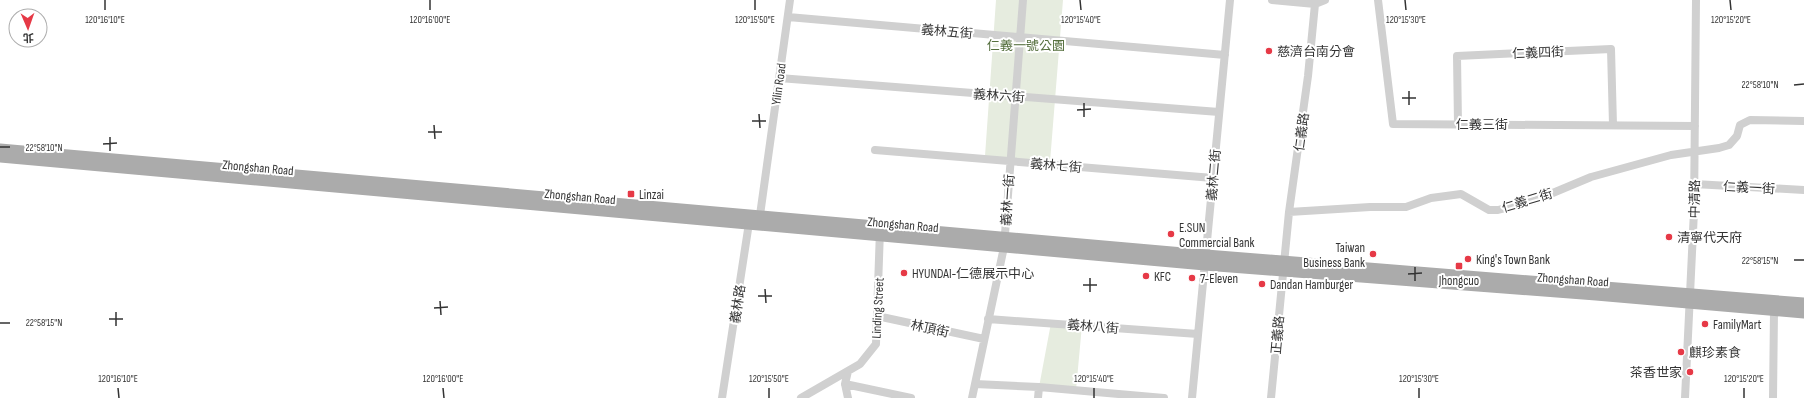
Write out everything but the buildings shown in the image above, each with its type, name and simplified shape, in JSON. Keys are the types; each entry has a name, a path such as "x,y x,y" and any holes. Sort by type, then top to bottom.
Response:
{"main road":[{"name":"Zhongshan Road","path":"0,148 469,191 760,215 880,232"},
{"name":"Zhongshan Road","path":"0,157 491,202 1004,242 1284,267 1690,298 1804,303"},
{"name":"Zhongshan Road","path":"1690,298 1774,311 1804,313"}],"street":[{"name":"Yilin Road","path":"760,215 790,0"},
{"name":"義林一街","path":"972,398 1004,242 1023,0"},
{"name":"義林二街","path":"1192,398 1230,0"},
{"path":"1272,0 1315,4 1326,0"},
{"name":"仁義三街","path":"1378,0 1393,124 1695,126"},
{"name":"中清路","path":"1685,398 1695,152 1696,0"},
{"name":"仁義路","path":"1284,267 1289,212 1308,76 1315,4"},
{"name":"義林五街","path":"788,17 1225,55"},
{"name":"仁義四街","path":"1458,124 1457,56 1612,50 1613,125"},
{"name":"義林六街","path":"779,78 1219,112"},
{"path":"1695,152 1729,145 1737,136 1740,125 1750,120 1804,121"},
{"name":"義林七街","path":"875,150 1213,178"},
{"name":"仁義二街","path":"1289,212 1370,207 1406,208 1431,198 1461,194 1489,210 1498,210 1536,200 1591,177 1671,155 1695,152"},
{"name":"仁義一街","path":"1694,184 1804,190"},
{"path":"750,223 760,215"},
{"name":"義林路","path":"722,398 750,223"},
{"name":"Linding Street","path":"801,398 860,364 876,344 880,232"},
{"name":"正義路","path":"1271,398 1284,267"},
{"path":"1772,398 1774,311"},
{"name":"林頂街","path":"877,316 984,339"},
{"name":"義林八街","path":"988,319 1198,334"},
{"path":"848,371 845,384 848,398"},
{"path":"845,384 911,398"},
{"path":"975,384 1039,387 1164,398"},
{"path":"1038,398 1039,387"}],"green space":[{"name":"仁義一號公園","path":"996,0 1063,0 1050,162 985,156"},
{"path":"1051,323 1082,325 1076,390 1039,387"}],"place":[{"name":"慈濟台南分會","path":"1269,51"},
{"name":"Linzai","path":"631,194"},
{"name":"E.SUN Commercial Bank","path":"1171,234"},
{"name":"清寧代天府","path":"1669,237"},
{"name":"Taiwan Business Bank","path":"1373,254"},
{"name":"King's Town Bank","path":"1468,259"},
{"name":"Jhongcuo","path":"1459,266"},
{"name":"HYUNDAI-仁德展示中心","path":"904,273"},
{"name":"KFC","path":"1146,276"},
{"name":"7-Eleven","path":"1192,278"},
{"name":"Dandan Hamburger","path":"1262,284"},
{"name":"FamilyMart","path":"1705,324"},
{"name":"麒珍素食","path":"1681,352"},
{"name":"茶香世家","path":"1690,372"}]}
